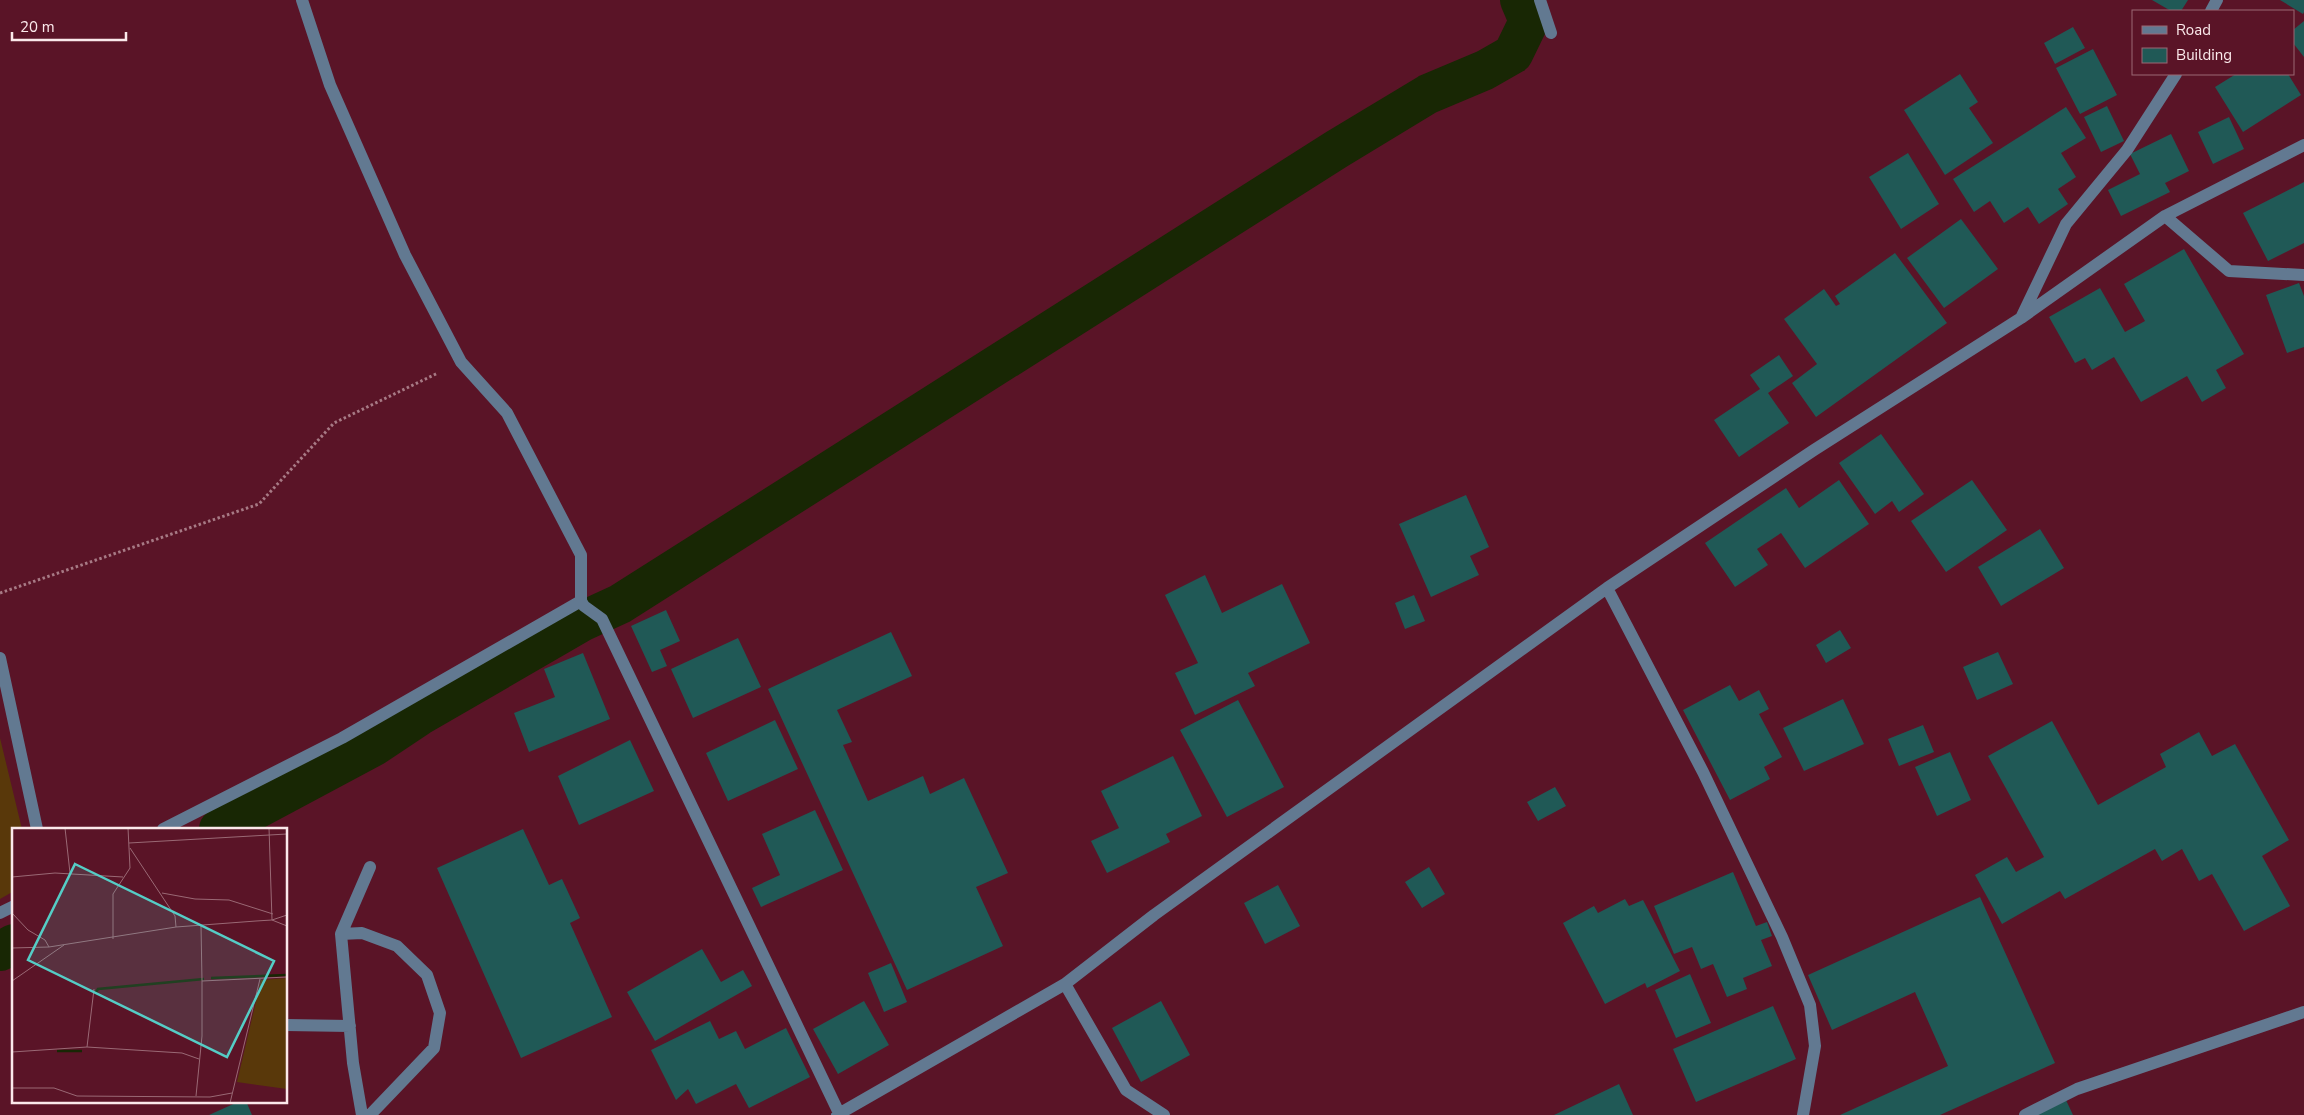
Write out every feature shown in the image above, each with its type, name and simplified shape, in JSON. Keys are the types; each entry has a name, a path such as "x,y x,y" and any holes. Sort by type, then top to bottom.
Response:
{"street":[{"path":"302,0 330,85 405,255 461,362 507,413 582,555 582,603"},
{"path":"1540,0 1551,33"},
{"path":"2021,318 2066,224 2127,150 2175,75"},
{"path":"582,603 602,619 838,1114 1065,984 1154,915 1607,588 1814,450 2021,318 2165,216 2304,145"},
{"path":"2165,216 2228,271 2304,275"},
{"path":"1607,588 1703,772 1782,937 1810,1005 1815,1046 1803,1115"},
{"path":"165,828 342,738 582,603"},
{"path":"0,658 37,828"},
{"path":"362,1115 350,1026 341,934 370,867"},
{"path":"0,913 12,907"},
{"path":"341,934 362,933 397,946 427,975 440,1012 434,1048 370,1115"},
{"path":"1065,984 1126,1090 1164,1115"},
{"path":"2025,1115 2077,1089 2304,1012"},
{"path":"288,1025 350,1026"}],"path":[{"path":"0,593 259,504 334,423 461,362"}],"shaded area":[{"path":"0,738 22,828 12,828 12,892 0,899"}],"building":[{"path":"2152,0 2188,0 2182,10 2169,10"},
{"path":"2280,0 2304,0 2303,14"},
{"path":"2304,21 2304,57 2294,44 2294,29"},
{"path":"2073,27 2085,48 2055,64 2044,43"},
{"path":"2093,49 2117,95 2080,114 2056,68"},
{"path":"1960,74 1978,102 1969,108 1993,143 1945,175 1904,110"},
{"path":"2234,75 2289,75 2301,95 2243,132 2215,87"},
{"path":"2107,106 2124,141 2101,152 2084,117"},
{"path":"2066,107 2086,138 2061,153 2076,177 2058,189 2068,204 2039,224 2028,207 2004,223 1990,201 1974,212 1953,179"},
{"path":"2229,117 2244,149 2213,164 2198,132"},
{"path":"2171,134 2189,171 2165,183 2170,192 2121,216 2108,190 2140,174 2130,154"},
{"path":"1908,153 1939,204 1901,229 1869,177"},
{"path":"2304,182 2304,243 2268,261 2243,213"},
{"path":"1961,219 1998,269 1944,308 1907,258"},
{"path":"2184,249 2244,354 2216,370 2226,388 2202,402 2187,376 2141,402 2114,357 2092,370 2085,358 2075,363 2049,317 2100,288 2125,332 2145,321 2124,284"},
{"path":"1895,253 1947,323 1816,417 1792,383 1817,364 1784,319 1824,289 1836,306 1840,304 1835,296"},
{"path":"2299,283 2304,296 2304,347 2287,353 2266,295"},
{"path":"1779,355 1793,376 1768,393 1789,423 1739,457 1714,420 1760,389 1750,375"},
{"path":"1881,434 1924,494 1899,512 1892,501 1875,514 1839,463"},
{"path":"1839,480 1869,524 1805,568 1781,533 1757,549 1768,565 1735,587 1705,543 1786,488 1799,508"},
{"path":"1972,480 2007,530 1946,572 1911,521"},
{"path":"1466,495 1489,547 1470,556 1479,575 1431,597 1399,524"},
{"path":"2040,529 2064,568 2001,606 1978,567"},
{"path":"1205,575 1222,613 1282,584 1310,643 1248,673 1255,686 1195,715 1175,673 1198,663 1165,595"},
{"path":"1414,595 1425,621 1405,629 1395,603"},
{"path":"666,610 680,641 660,650 667,666 652,672 631,626"},
{"path":"1840,630 1851,648 1826,663 1816,645"},
{"path":"891,632 912,676 837,710 852,742 843,745 868,801 923,776 930,794 964,778 1008,873 976,887 1003,946 907,990 768,689"},
{"path":"738,638 761,687 693,718 671,669"},
{"path":"1998,652 2013,684 1977,700 1963,667"},
{"path":"583,653 610,719 529,752 514,713 555,697 544,669"},
{"path":"1730,685 1739,701 1759,690 1769,709 1759,714 1782,757 1764,767 1770,779 1730,800 1683,710"},
{"path":"1843,699 1864,744 1804,771 1783,728"},
{"path":"1238,700 1284,787 1227,817 1180,730"},
{"path":"775,720 798,769 728,801 706,753"},
{"path":"2052,721 2098,805 2166,767 2160,754 2199,732 2212,756 2235,744 2289,840 2262,856 2290,906 2244,931 2212,874 2199,881 2182,849 2162,861 2155,849 2065,899 2060,891 2002,924 1975,875 2007,857 2016,872 2044,857 1988,756"},
{"path":"1923,725 1934,752 1899,766 1888,739"},
{"path":"630,740 654,791 579,825 558,776"},
{"path":"1950,752 1971,800 1937,816 1915,767"},
{"path":"1173,756 1202,816 1166,834 1170,842 1107,873 1091,841 1119,828 1101,791"},
{"path":"1555,787 1566,806 1538,821 1527,802"},
{"path":"815,810 843,870 761,907 752,888 780,875 762,834"},
{"path":"523,829 549,885 562,879 580,918 570,923 612,1017 521,1058 437,868"},
{"path":"1429,867 1445,894 1422,908 1405,882"},
{"path":"1733,872 1756,926 1767,922 1772,936 1761,940 1772,966 1743,978 1747,989 1727,997 1713,964 1701,969 1692,947 1674,954 1654,906"},
{"path":"1278,885 1300,926 1265,944 1244,903"},
{"path":"1980,897 2055,1063 1940,1115 1840,1115 1948,1066 1915,992 1832,1030 1808,975"},
{"path":"1625,899 1629,906 1643,900 1680,971 1647,988 1645,983 1605,1004 1563,923 1594,906 1598,913"},
{"path":"702,949 721,982 743,970 752,986 655,1041 627,992"},
{"path":"891,963 907,1002 884,1012 868,973"},
{"path":"1690,974 1711,1023 1676,1038 1655,990"},
{"path":"864,1001 889,1045 838,1074 813,1029"},
{"path":"1161,1001 1190,1055 1141,1082 1112,1028"},
{"path":"1773,1006 1796,1059 1696,1102 1673,1049"},
{"path":"710,1021 719,1039 736,1031 745,1049 786,1028 810,1077 749,1108 736,1084 696,1104 688,1089 676,1100 651,1050"},
{"path":"1619,1084 1633,1115 1554,1115"},
{"path":"2066,1100 2073,1115 2034,1115"},
{"path":"238,1102 246,1102 252,1115 209,1115"}],"waterway":[{"path":"221,828 374,746 419,716 583,621 620,604 1337,149 1428,94 1485,70 1513,54 1529,21 1520,0"},
{"path":"0,951 12,945"}]}
